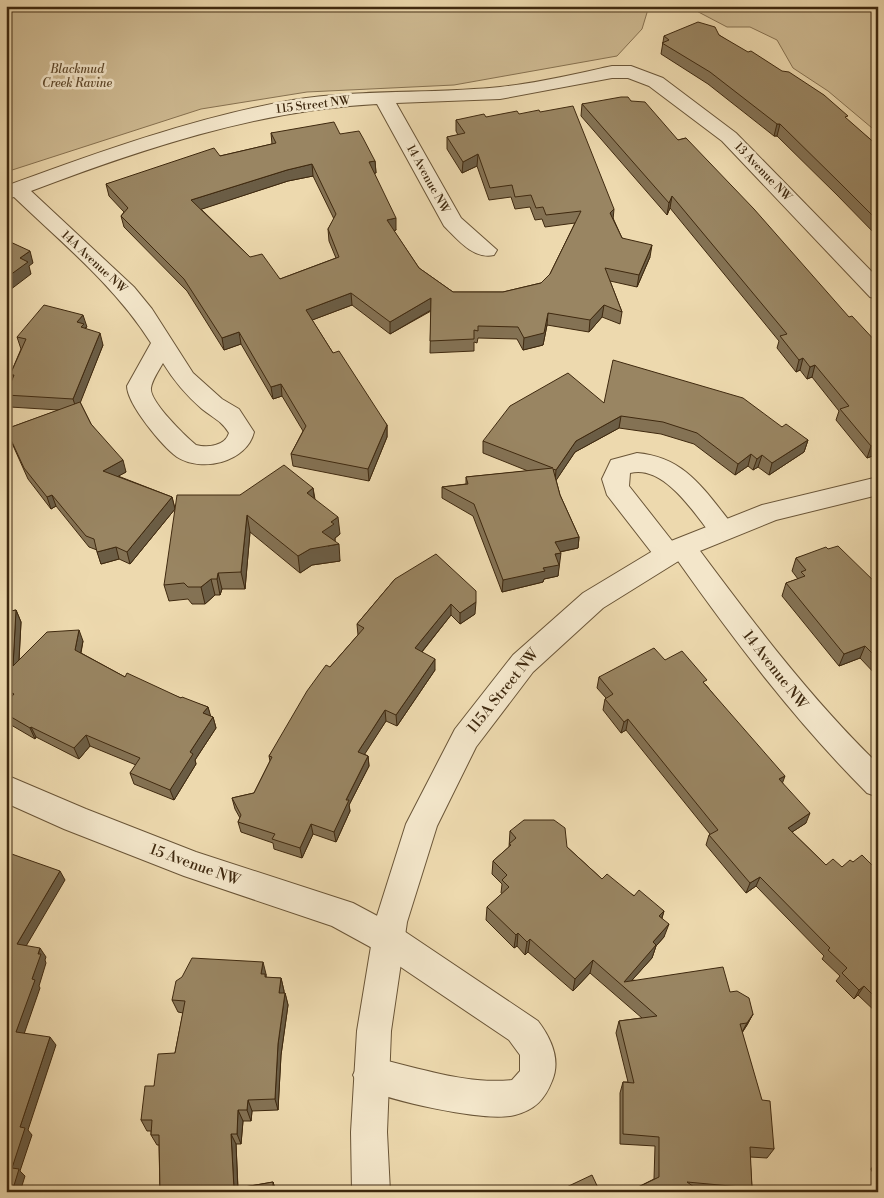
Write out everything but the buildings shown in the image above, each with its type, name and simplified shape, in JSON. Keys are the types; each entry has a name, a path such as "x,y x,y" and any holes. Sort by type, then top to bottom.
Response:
{"street":[{"name":"115 Street NW","path":"11,191 68,170 232,119 292,106 342,100 500,93 546,86 612,72 631,72"},
{"name":"13 Avenue NW","path":"631,72 656,82 729,137 878,292"},
{"name":"14 Avenue NW","path":"383,98 452,221 467,237 486,250"},
{"name":"14A Avenue NW","path":"11,191 126,292 140,308 162,344 195,390 230,415 238,424 242,432 240,440 231,448 209,455 198,455 188,451 178,444 144,402 139,394 139,386 162,344"},
{"path":"675,551 616,488 615,479 620,466 628,462 648,462 669,470 722,530"},
{"name":"115A Street NW","path":"386,938 403,874 438,784 483,710 544,640 608,589 675,551 766,512 878,486"},
{"name":"14 Avenue NW","path":"675,551 801,704 878,784"},
{"name":"15 Avenue NW","path":"6,788 75,820 195,866 341,914 386,938 521,1028 531,1038 540,1062 536,1078 528,1091 514,1098 482,1098 370,1075"},
{"path":"371,1192 368,1160 370,1075 386,938"}],"green space":[{"name":"Blackmud Creek Ravine","path":"6,6 649,6 642,29 617,56 454,85 307,92 201,109 6,172"},
{"path":"687,6 878,6 878,133 828,91 793,68 777,40 750,27 727,27"}]}
